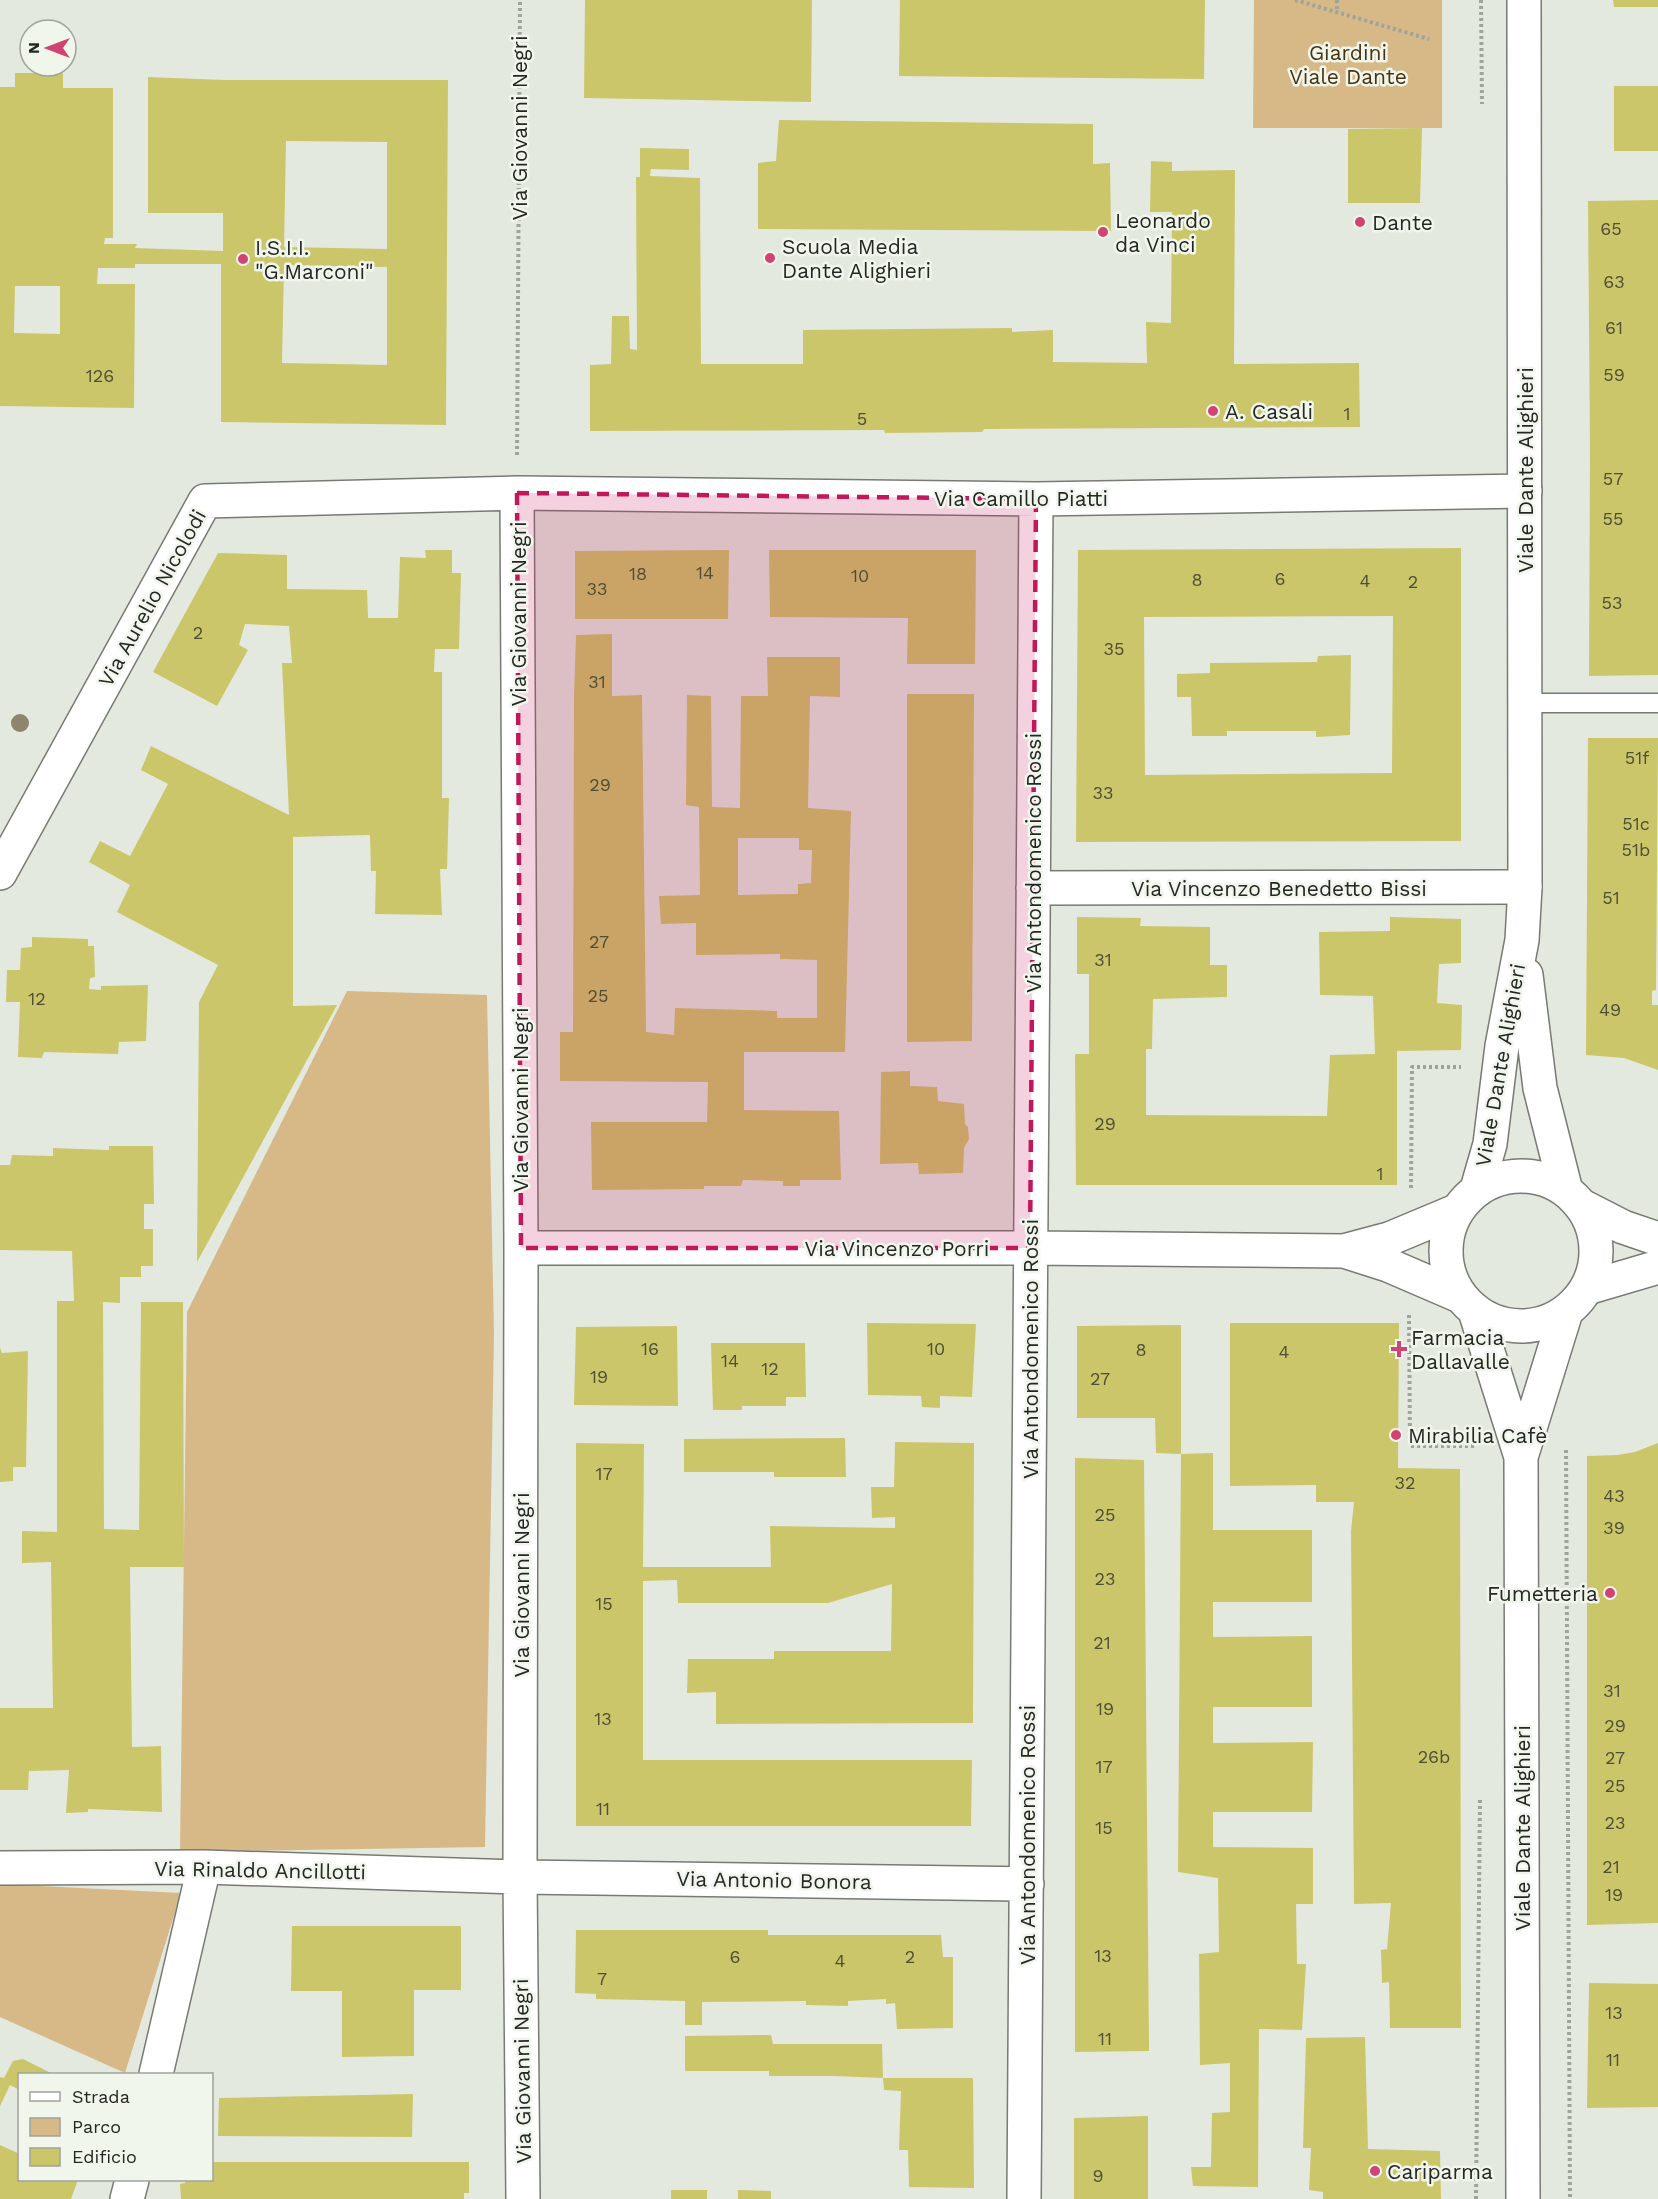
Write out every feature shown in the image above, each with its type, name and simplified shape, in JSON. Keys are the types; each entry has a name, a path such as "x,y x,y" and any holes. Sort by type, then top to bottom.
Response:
{"street":[{"name":"Viale Dante Alighieri","path":"1467,1200 1490,1144 1502,1046 1522,940 1525,887 1524,0"},
{"name":"Via Camillo Piatti","path":"517,493 1036,499 1526,491"},
{"name":"Via Aurelio Nicolodi","path":"0,873 205,501 517,493"},
{"name":"Via Giovanni Negri","path":"517,493 521,1248 520,1877 523,2199"},
{"name":"Via Antondomenico Rossi","path":"1024,2199 1036,499"},
{"name":"Via Vincenzo Benedetto Bissi","path":"1033,888 1525,887"},
{"name":"Viale Dante Alighieri","path":"1522,940 1540,1088 1574,1198"},
{"path":"1658,1239 1623,1227 1550,1181 1532,1176 1512,1175 1494,1180 1467,1200 1447,1232 1445,1254 1449,1276 1467,1303 1492,1321 1511,1326 1530,1326 1549,1321 1576,1300 1658,1267"},
{"path":"1574,1198 1592,1225 1596,1246 1594,1268 1576,1300"},
{"name":"Via Vincenzo Porri","path":"521,1248 1030,1248 1344,1251 1389,1239 1467,1200"},
{"name":"Via Vincenzo Porri","path":"1344,1251 1388,1265 1467,1303"},
{"name":"Viale Dante Alighieri","path":"1521,1458 1576,1300"},
{"name":"Viale Dante Alighieri","path":"1467,1303 1521,1458 1523,2199"},
{"path":"156,2073 204,1867"},
{"name":"Via Rinaldo Ancillotti","path":"0,1868 204,1867 520,1877"},
{"name":"Via Antonio Bonora","path":"520,1877 1027,1884"},
{"path":"127,2199 132,2181"}],"lane":[{"path":"1525,703 1658,703"}],"path":[{"name":"Via Giovanni Negri","path":"517,493 520,0"},
{"path":"1295,0 1429,39"},
{"path":"1337,0 1337,12"},
{"path":"1481,0 1482,108"},
{"path":"1411,1198 1412,1067 1466,1067"},
{"path":"1409,1306 1410,1446 1483,1446"},
{"path":"1566,1446 1570,2199"},
{"path":"1476,2199 1480,1793"}],"highlighted area":[{"path":"517,493 1036,499 1030,1248 521,1248"}],"green space":[{"name":"Giardini Viale Dante","path":"1254,0 1442,0 1442,128 1253,128"},
{"path":"347,991 487,995 494,1333 485,1847 180,1852 187,1312"},
{"path":"0,1884 181,1893 125,2073 0,2017"}],"building":[{"path":"585,0 812,0 811,102 584,98"},
{"path":"900,0 1205,0 1204,79 899,76"},
{"path":"1613,0 1658,0 1658,7 1614,7"},
{"path":"15,73 18,73 18,78 63,78 63,88 113,88 113,238 105,238 104,244 137,244 135,248 223,251 223,213 148,213 148,77 224,80 448,80 446,425 221,422 221,264 135,264 135,268 98,268 97,284 135,284 134,408 0,406 0,87 15,87","holes":["286,141 387,142 387,249 284,247","284,265 387,267 387,365 282,363","15,286 60,286 60,334 14,333"]},
{"path":"1614,86 1658,86 1658,151 1614,151"},
{"path":"779,120 1093,124 1093,164 1110,163 1111,231 758,229 758,163 776,161"},
{"path":"1422,128 1420,203 1348,203 1348,129"},
{"path":"640,148 689,149 689,170 651,169 650,176 700,178 701,364 803,364 803,330 1012,328 1012,332 1053,330 1053,362 1147,363 1146,322 1171,323 1172,212 1150,212 1151,161 1172,162 1172,171 1235,170 1234,364 1359,363 1360,427 984,429 982,432 885,433 884,430 590,431 590,365 611,364 612,316 629,316 630,349 637,350 636,177 640,177"},
{"path":"1658,200 1658,675 1589,676 1588,201"},
{"path":"1461,548 1461,841 1076,842 1078,550","holes":["1393,616 1392,773 1145,775 1144,617"]},
{"path":"425,550 452,550 452,573 461,573 459,649 435,649 434,672 442,672 442,798 449,798 447,869 440,869 442,915 375,914 376,871 371,871 370,835 293,837 293,1006 337,1005 197,1262 199,1002 218,965 117,912 130,885 89,862 100,841 130,856 168,784 141,770 151,746 289,815 282,663 292,663 289,626 245,624 239,645 248,650 217,706 153,672 218,553 287,555 287,589 367,590 368,618 398,618 400,557 426,558"},
{"path":"729,550 728,619 575,619 575,551"},
{"path":"769,550 976,550 975,664 907,664 908,618 770,617"},
{"path":"612,634 612,696 642,695 646,1032 674,1035 675,1008 777,1011 777,1018 817,1018 817,960 780,959 780,954 696,955 696,923 661,924 659,896 700,895 699,807 686,805 687,695 711,696 712,807 740,808 741,696 768,696 767,657 840,657 840,697 810,696 808,808 851,811 845,1052 744,1052 744,1110 839,1111 841,1180 800,1180 800,1186 783,1186 783,1181 743,1180 741,1186 704,1186 704,1189 592,1190 591,1122 707,1122 708,1082 560,1081 560,1032 573,1032 576,635","holes":["738,838 799,838 799,850 812,850 811,883 798,884 798,894 738,895"]},
{"path":"1351,655 1350,735 1316,737 1316,731 1227,731 1227,736 1192,736 1191,697 1177,697 1177,674 1210,673 1210,663 1317,662 1318,656"},
{"path":"907,694 974,694 972,1041 907,1042"},
{"path":"1588,738 1658,738 1656,990 1652,991 1652,1005 1658,1005 1658,1070 1624,1058 1586,1055"},
{"path":"1077,917 1141,918 1140,926 1210,927 1210,965 1227,965 1227,997 1153,999 1152,1049 1146,1049 1146,1115 1327,1116 1330,1055 1375,1054 1373,996 1320,995 1319,932 1390,931 1390,917 1461,919 1461,963 1439,964 1437,1003 1462,1005 1461,1050 1397,1051 1397,1185 1076,1185 1075,1054 1089,1054 1089,974 1077,974"},
{"path":"32,937 88,939 88,946 94,946 95,977 90,978 89,989 101,990 101,986 148,985 146,1041 119,1042 118,1054 44,1052 42,1058 18,1057 20,1002 6,1002 7,970 20,970 21,948 32,947"},
{"path":"910,1071 910,1086 937,1087 938,1101 964,1104 965,1124 968,1127 969,1139 964,1148 963,1173 919,1174 918,1163 880,1164 881,1072"},
{"path":"109,1146 153,1146 154,1204 144,1204 144,1229 153,1229 153,1266 141,1266 141,1277 120,1277 120,1303 103,1302 104,1529 139,1530 141,1302 183,1302 184,1567 130,1567 132,1747 161,1746 162,1812 88,1809 88,1812 66,1813 69,1770 29,1771 28,1790 0,1790 0,1708 53,1708 51,1562 22,1563 22,1531 57,1532 57,1301 74,1301 72,1251 0,1250 0,1165 10,1165 12,1155 53,1156 53,1148 109,1150"},
{"path":"867,1323 976,1324 972,1397 940,1396 940,1408 922,1407 921,1396 868,1395"},
{"path":"1230,1323 1399,1323 1398,1468 1460,1469 1461,2028 1390,2028 1389,1982 1382,1983 1381,1950 1387,1949 1391,1903 1354,1904 1351,1531 1354,1502 1316,1502 1316,1485 1230,1486"},
{"path":"1181,1325 1181,1454 1156,1453 1155,1418 1077,1418 1077,1326"},
{"path":"677,1326 678,1406 574,1405 576,1327"},
{"path":"711,1343 805,1343 806,1397 786,1397 786,1406 742,1406 742,1410 713,1410"},
{"path":"0,1348 2,1353 28,1351 26,1467 13,1467 13,1481 0,1482"},
{"path":"845,1438 846,1477 774,1477 774,1472 684,1472 684,1439"},
{"path":"895,1442 974,1443 973,1723 716,1724 716,1692 687,1693 688,1659 774,1659 774,1651 891,1651 892,1584 828,1603 678,1603 677,1580 643,1581 643,1760 972,1760 971,1826 576,1826 576,1443 644,1444 643,1567 771,1567 770,1526 895,1528 895,1517 872,1518 871,1487 894,1487"},
{"path":"1658,1443 1658,1923 1587,1925 1587,1456 1635,1452"},
{"path":"1213,1453 1213,1530 1312,1530 1312,1602 1213,1602 1213,1637 1312,1636 1312,1707 1213,1707 1213,1743 1313,1742 1312,1812 1213,1812 1213,1847 1313,1848 1313,1904 1296,1904 1297,1964 1306,1964 1302,2030 1259,2029 1258,2187 1193,2186 1191,2167 1211,2167 1212,2113 1230,2112 1230,2063 1200,2065 1199,1954 1219,1952 1218,1878 1178,1872 1181,1454"},
{"path":"1075,1458 1144,1460 1149,2051 1075,2052"},
{"path":"292,1926 461,1926 461,1990 414,1990 414,2056 342,2057 342,1991 291,1991"},
{"path":"576,1930 768,1930 768,1935 941,1935 943,1957 953,1957 953,2028 897,2029 895,2003 886,2004 886,1999 848,2001 848,2006 806,2005 806,2001 702,2002 702,2025 685,2025 685,2001 596,1999 596,1994 575,1993"},
{"path":"1589,1983 1658,1984 1658,2107 1587,2108"},
{"path":"771,2035 773,2044 882,2044 883,2078 769,2076 769,2071 685,2071 685,2036"},
{"path":"1365,2037 1368,2149 1440,2151 1441,2199 1323,2199 1323,2192 1309,2190 1311,2148 1303,2148 1306,2038"},
{"path":"23,2059 51,2073 18,2073 18,2089 10,2085 0,2106 0,2077 4,2078 13,2061"},
{"path":"883,2078 973,2078 974,2188 909,2187 908,2150 899,2150 901,2091 884,2090"},
{"path":"413,2094 412,2137 218,2136 219,2098"},
{"path":"1148,2116 1148,2199 1074,2199 1074,2118"},
{"path":"0,2145 18,2153 18,2181 78,2181 71,2199 0,2199"},
{"path":"213,2162 469,2162 469,2193 464,2193 464,2199 181,2199 180,2184 185,2181 213,2181"},
{"path":"671,2190 707,2190 707,2199 671,2199"},
{"path":"738,2190 771,2191 771,2199 738,2199"}],"place":[{"name":"Dante","path":"1360,222"},
{"name":"Leonardo da Vinci","path":"1103,232"},
{"name":"Scuola Media Dante Alighieri","path":"770,258"},
{"name":"I.S.I.I. \"G.Marconi\"","path":"243,259"},
{"name":"A. Casali","path":"1213,411"},
{"name":"Farmacia Dallavalle","path":"1399,1349"},
{"name":"Mirabilia Cafè","path":"1396,1435"},
{"name":"Fumetteria","path":"1610,1593"},
{"name":"Cariparma","path":"1375,2171"}]}
